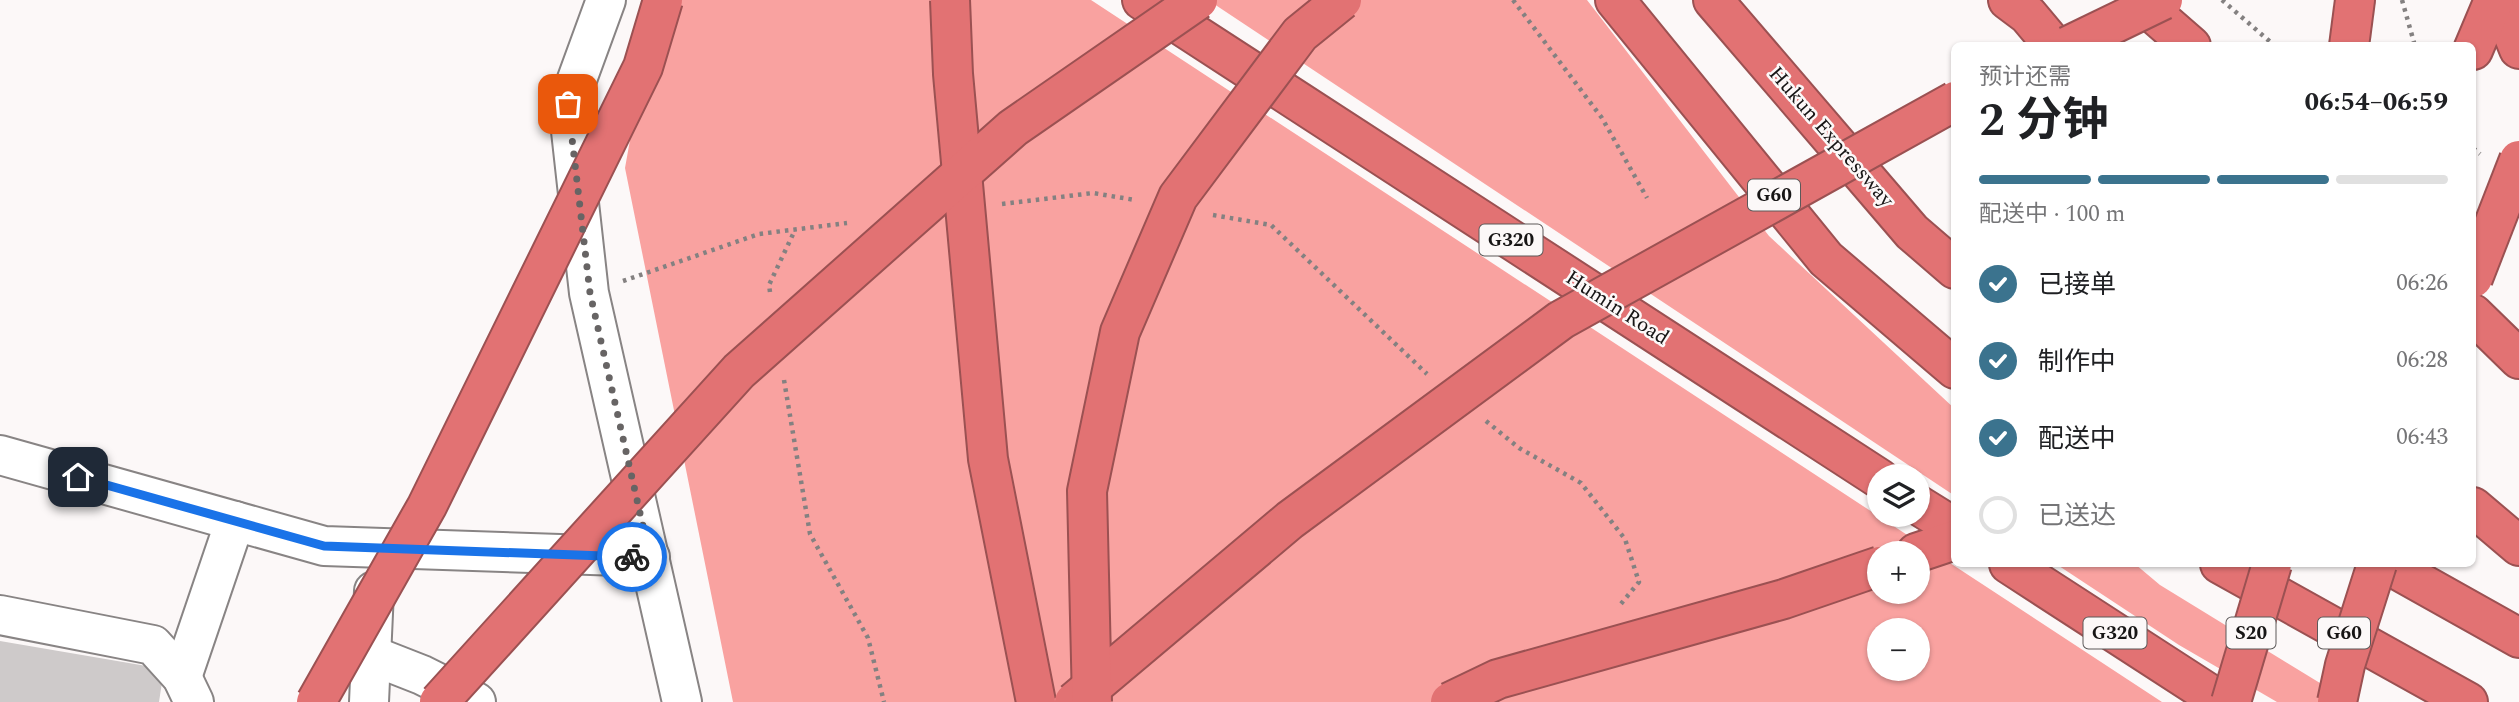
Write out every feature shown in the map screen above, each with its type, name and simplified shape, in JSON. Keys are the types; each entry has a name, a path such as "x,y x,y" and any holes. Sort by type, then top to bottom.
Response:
{"highway":[{"path":"316,702 433,494 643,67 663,0"},
{"path":"950,0 953,74 988,458 1036,702"},
{"name":"Humin Road","path":"1142,0 1867,472"},
{"path":"428,693 739,371 1013,128 1198,0"},
{"path":"1092,702 1087,491 1120,331 1178,197 1300,34 1342,0"},
{"name":"G60","path":"1615,0 1826,259 1951,366"},
{"name":"Hukun Expressway","path":"1713,0 1912,232 1951,266"},
{"path":"2008,0 2028,16 2051,42"},
{"path":"2138,0 2186,42"},
{"path":"2076,42 2163,0"},
{"path":"2350,42 2355,0"},
{"path":"2496,0 2519,49"},
{"path":"2476,43 2496,0"},
{"path":"1073,702 1290,520 1561,320 1951,103"},
{"path":"2476,270 2519,160"},
{"path":"2476,317 2519,359"},
{"path":"2476,510 2519,546"},
{"path":"1930,512 1951,526"},
{"path":"1930,548 1951,541"},
{"name":"G320","path":"2014,567 2222,702"},
{"name":"G60","path":"2225,567 2468,702"},
{"name":"S20","path":"2231,702 2271,567"},
{"path":"2337,702 2345,665 2376,567"},
{"path":"2392,567 2519,638"},
{"path":"1450,702 1498,679 1784,599 1867,570"}],"street":[{"path":"606,0 568,104 590,293 682,702"},
{"path":"0,455 324,546 650,557"},
{"path":"188,690 235,521"},
{"path":"369,702 376,547"},
{"path":"0,615 153,645 188,690"},
{"path":"371,655 428,693 476,702"}],"path":[{"path":"1513,0 1602,118 1647,198"},
{"path":"2222,0 2270,42"},
{"path":"2402,0 2414,42"},
{"path":"998,204 1093,192 1148,203"},
{"path":"1203,213 1271,225 1432,378"},
{"path":"590,293 759,234 849,222"},
{"path":"771,298 769,285 795,229"},
{"path":"784,377 810,534 868,638 884,702"},
{"path":"1475,413 1519,448 1581,483 1625,539 1639,582 1615,611"}],"shaded area":[{"path":"655,0 1091,0 1867,509 1867,527 1895,527 1916,541 1867,541 1867,604 1930,604 1930,550 1951,564 1951,567 1956,567 2162,702 733,702 625,168"},
{"path":"1208,0 1587,0 1769,236 1951,405 1951,493 1930,479 1930,464 1907,464"},
{"path":"2061,567 2139,567 2160,585 2351,702 2277,702 2179,645"}],"building":[{"path":"0,641 164,669 159,702 0,702"}],"way so far":[{"path":"568,104 590,293 650,557 632,557"}],"route":[{"path":"78,477 324,546 632,557"}]}
